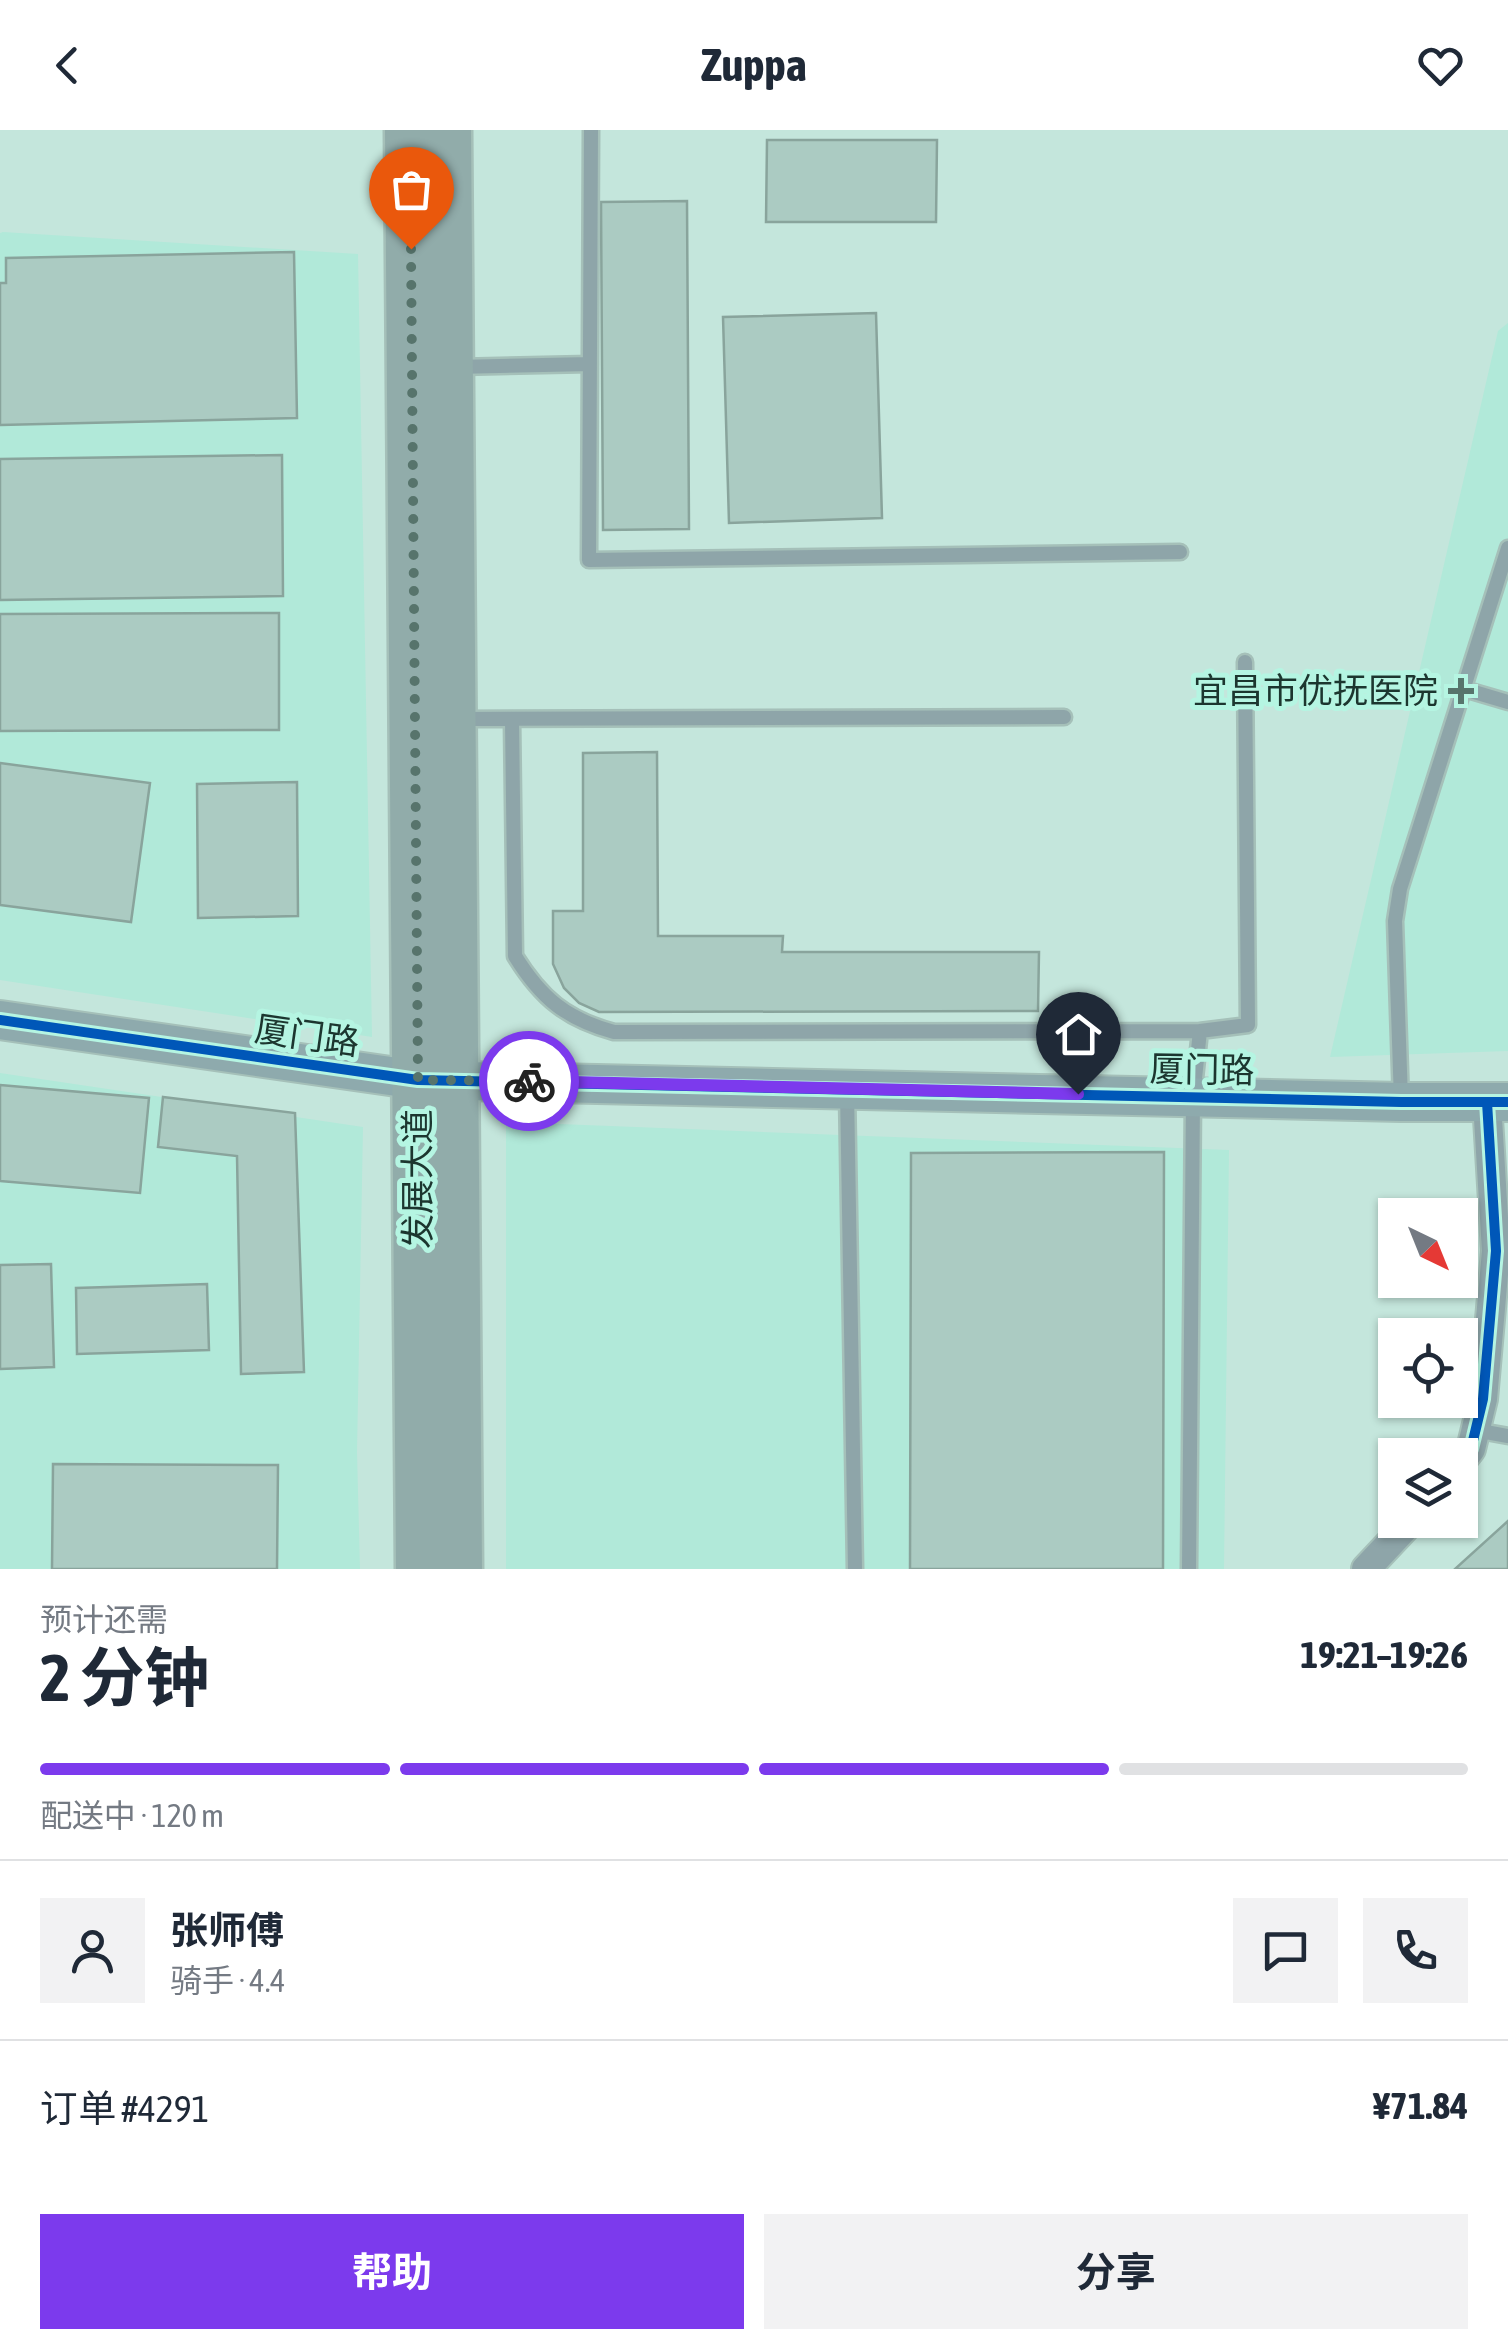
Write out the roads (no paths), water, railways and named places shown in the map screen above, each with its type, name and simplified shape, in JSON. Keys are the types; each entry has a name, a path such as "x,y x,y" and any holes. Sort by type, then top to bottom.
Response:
{"highway":[{"name":"发展大道","path":"410,130 435,1080 457,1569"},
{"name":"发展大道","path":"422,1569 435,1080 450,719 446,130"}],"street":[{"name":"厦门路","path":"0,1020 435,1080 1498,1102"},
{"path":"1474,1438 1483,1399 1496,1252 1498,1102"},
{"path":"1366,1569 1395,1538"}],"lane":[{"path":"591,130 590,560 1180,552"},
{"path":"448,368 590,364"},
{"path":"1401,1102 1396,921 1400,889 1508,548"},
{"path":"512,720 515,956 549,1001 586,1025 614,1032 1200,1031 1248,1025 1245,662"},
{"path":"1464,689 1508,702"},
{"path":"450,719 1064,716"},
{"path":"1188,1569 1193,1097 1200,1031"},
{"path":"847,1089 855,1569"},
{"path":"1476,1430 1508,1436"}],"place":[{"name":"宜昌市优抚医院","path":"1461,691"}]}
